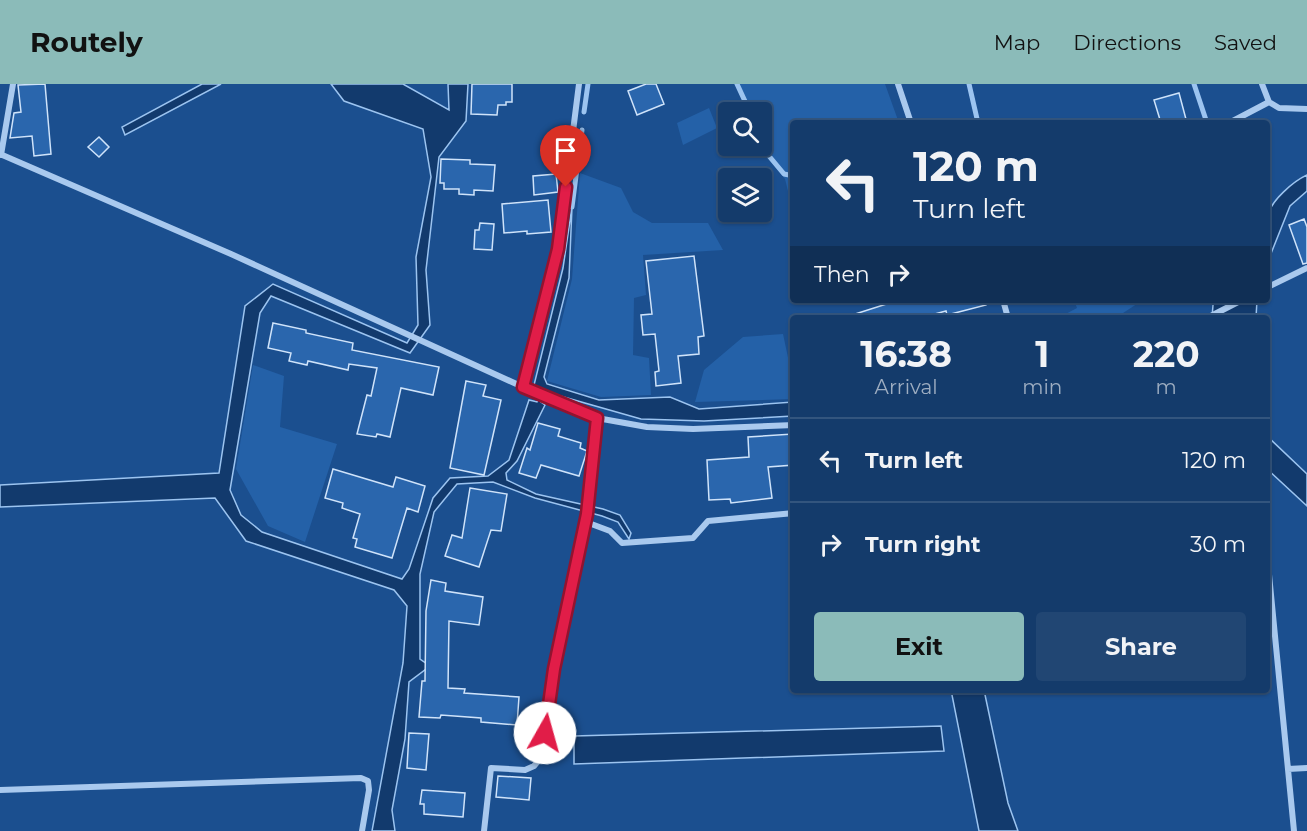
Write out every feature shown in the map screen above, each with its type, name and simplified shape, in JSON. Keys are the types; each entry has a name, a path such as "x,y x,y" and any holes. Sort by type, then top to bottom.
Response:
{"street":[{"path":"13,84 1,155 231,254 523,387 597,418 647,427 693,429 790,425"},
{"path":"523,387 558,249 579,84"},
{"path":"898,84 910,120"},
{"path":"1262,84 1269,102 1279,108 1307,109"},
{"path":"1235,120 1269,102"},
{"path":"1270,286 1307,268"},
{"path":"1213,315 1236,303"},
{"path":"484,831 491,768 525,770 534,766 543,754 554,669 586,522 597,418"},
{"path":"586,522 610,531 622,543 693,538 708,521 790,513"},
{"path":"1270,584 1294,831"},
{"path":"1288,769 1307,768"},
{"path":"0,790 361,778 368,781 369,790 362,831"}],"shaded area":[{"path":"202,84 221,84 125,135 122,127"},
{"path":"331,84 403,84 449,110 448,84 468,84 466,121 439,157 426,270 430,325 410,353 271,296 260,313 230,490 241,515 262,532 402,579 409,569 433,498 450,478 488,476 509,460 529,400 537,402 543,390 534,385 563,268 572,207 569,278 544,377 547,384 599,400 670,397 699,409 790,402 790,416 704,421 641,419 546,392 541,402 545,405 517,461 506,473 507,480 536,494 620,515 631,533 629,539 618,522 602,516 535,498 493,482 457,484 434,512 420,574 420,659 430,666 409,682 405,739 392,810 395,831 372,831 403,663 407,606 394,590 246,541 215,498 0,507 0,485 219,473 245,306 273,284 407,343 418,325 416,257 431,177 423,129 344,101"},
{"path":"735,84 885,84 898,120 790,120 790,199 785,179 767,156 772,156 772,102 743,102"},
{"path":"709,108 717,128 683,145 677,123"},
{"path":"580,173 621,188 633,212 652,223 708,223 723,250 643,255 646,295 634,298 633,355 649,358 651,395 601,397 547,381 572,279"},
{"path":"1307,175 1307,191 1290,206 1270,256 1270,210 1283,192"},
{"path":"1075,303 1138,303 1123,313 1124,315 1064,315 1077,308"},
{"path":"1216,303 1257,303 1256,315 1212,315 1213,305"},
{"path":"783,334 790,367 790,399 695,402 704,370 743,337"},
{"path":"253,365 284,376 280,427 337,444 305,542 268,526 236,469"},
{"path":"1270,439 1307,474 1307,506 1270,472"},
{"path":"952,693 985,693 1008,803 1018,831 979,831"},
{"path":"941,726 944,751 574,764 574,736"}],"building":[{"path":"45,84 51,154 34,156 32,136 10,138 14,113 21,112 18,85"},
{"path":"472,84 512,84 512,102 498,105 497,115 471,114"},
{"path":"646,84 656,84 664,104 637,115 628,91"},
{"path":"1179,93 1186,120 1160,120 1154,100"},
{"path":"99,137 109,147 99,157 88,147"},
{"path":"441,159 470,160 470,164 495,165 493,191 474,190 474,195 459,194 459,189 444,189 444,183 440,183"},
{"path":"556,174 558,192 534,195 533,176"},
{"path":"548,200 551,232 504,233 502,204"},
{"path":"1304,219 1307,227 1307,263 1303,264 1289,225"},
{"path":"480,223 494,224 492,250 474,249 475,230 479,230"},
{"path":"694,256 704,336 698,337 699,354 678,356 681,383 656,386 655,372 659,371 655,334 643,335 641,315 652,314 646,261"},
{"path":"890,303 986,303 986,305 947,315 946,311 931,315 852,315"},
{"path":"273,323 353,343 352,350 439,367 433,395 401,388 390,437 377,434 376,437 357,434 367,395 371,396 377,368 349,364 348,370 308,361 307,365 289,361 291,353 268,348"},
{"path":"466,381 486,385 483,396 501,400 484,475 450,468"},
{"path":"538,423 560,429 558,436 581,443 580,448 587,451 579,476 541,465 536,478 519,473 527,448 530,450"},
{"path":"790,434 790,465 768,467 772,498 731,503 730,499 709,500 707,460 749,457 748,437"},
{"path":"333,469 393,487 396,477 425,486 418,512 407,508 392,558 355,547 357,539 353,538 360,514 342,508 343,503 325,498"},
{"path":"470,488 507,494 501,531 491,530 479,567 445,556 452,535 462,538"},
{"path":"431,580 446,583 445,591 483,597 479,625 449,621 448,688 465,689 464,693 519,697 517,725 481,722 481,718 441,715 440,718 419,717 422,681 425,681 426,611"},
{"path":"409,733 429,734 426,770 407,768"},
{"path":"498,776 531,778 529,800 496,797"},
{"path":"422,790 465,793 463,817 424,814 424,804 420,804"}],"waterway":[{"path":"584,112 588,84"},
{"path":"737,84 745,102"},
{"path":"969,84 977,120"},
{"path":"1194,84 1206,120"},
{"path":"572,207 582,130"},
{"path":"769,156 784,174 790,175"}],"route":[{"path":"545,733 554,669 587,514 597,418 523,387 558,249 566,187"}]}
